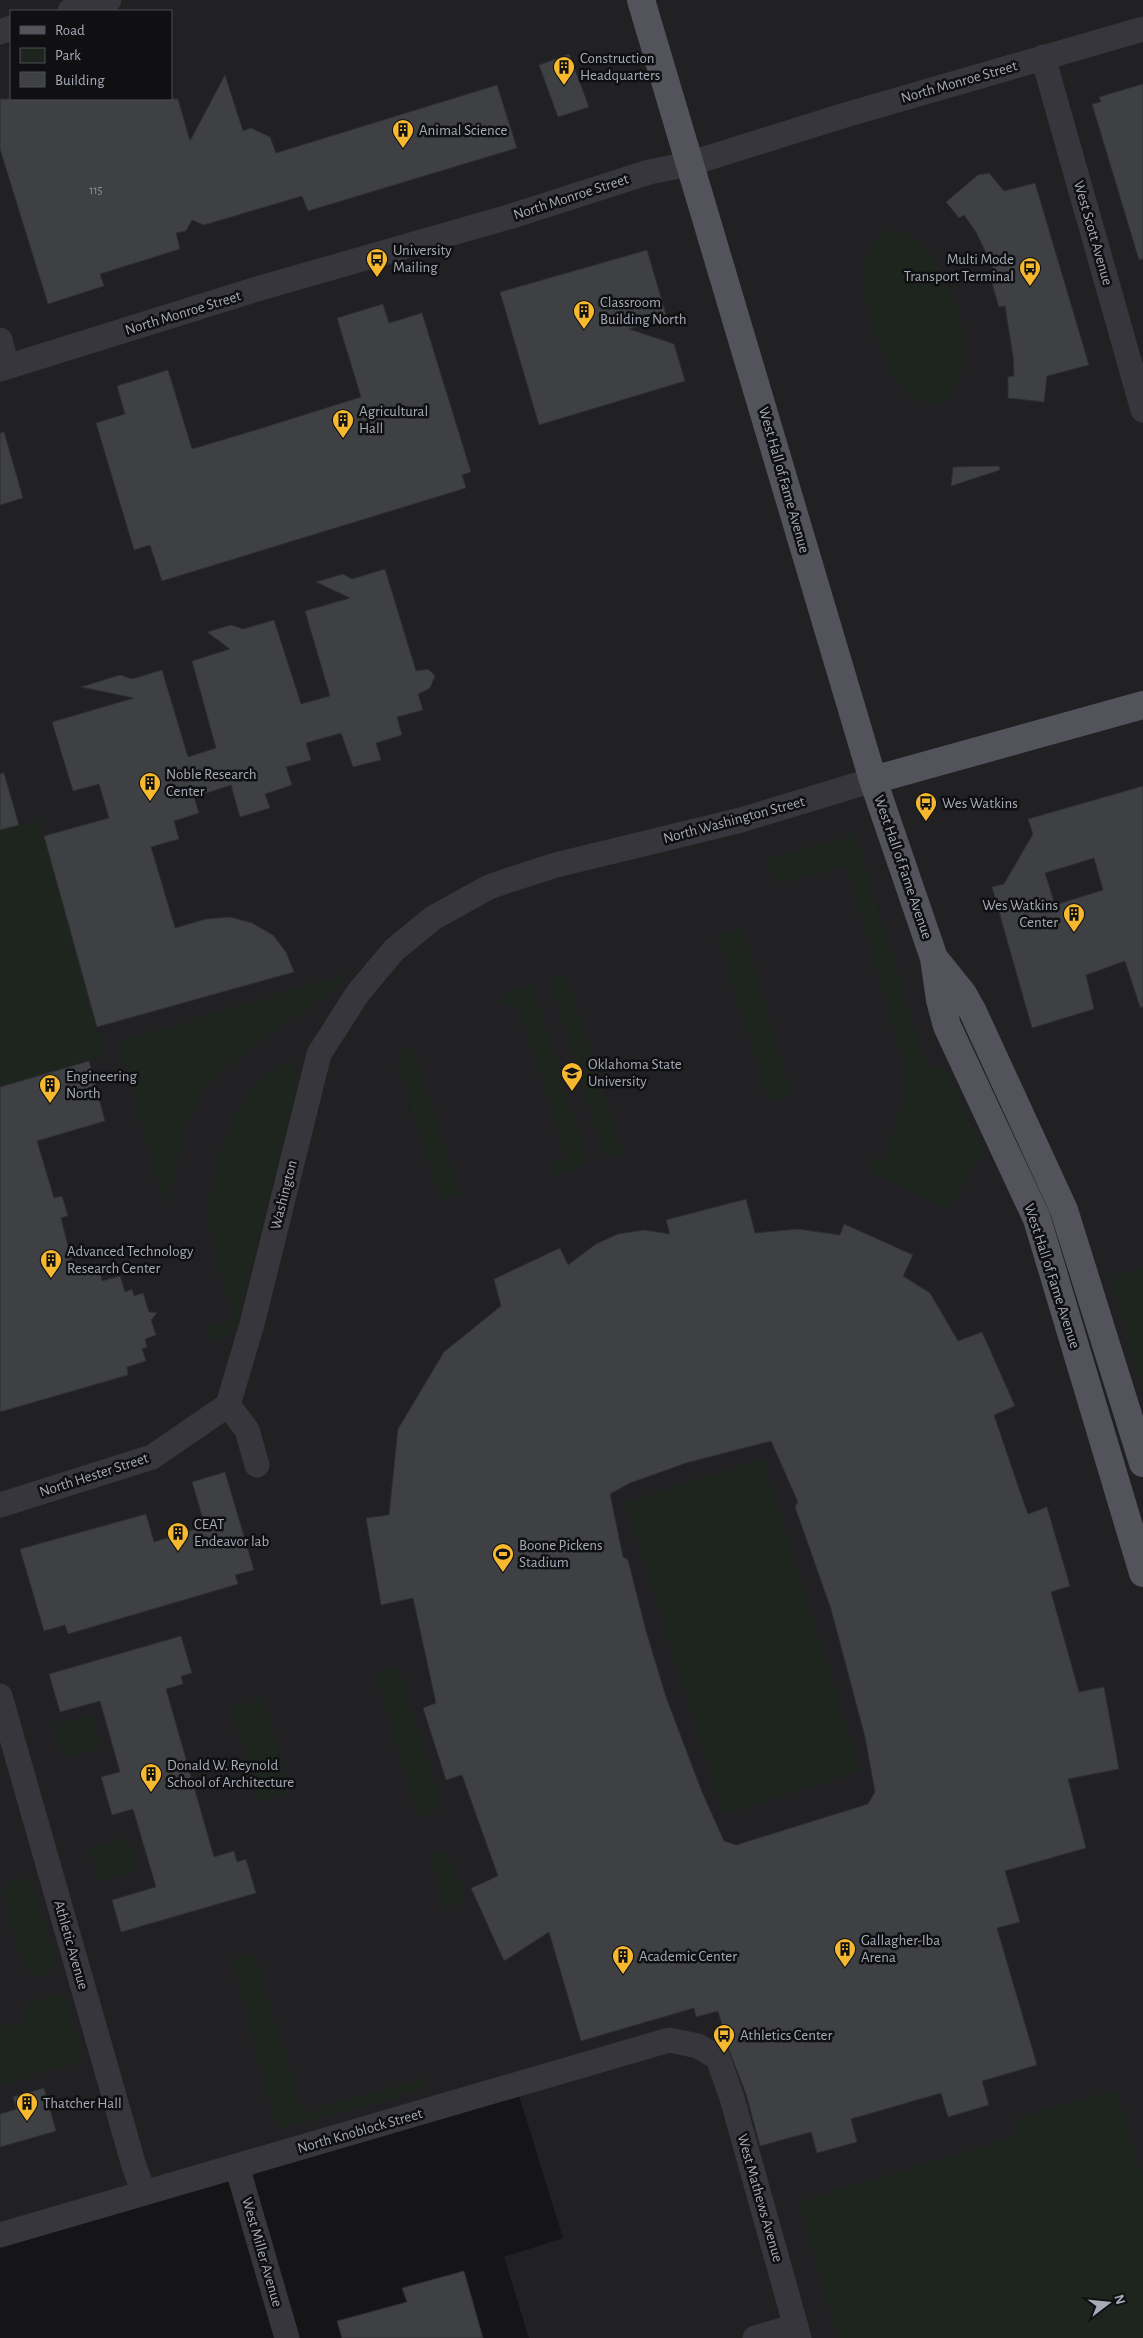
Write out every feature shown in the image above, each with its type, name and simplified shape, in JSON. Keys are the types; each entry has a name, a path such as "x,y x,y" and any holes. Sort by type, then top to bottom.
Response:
{"main road":[{"name":"West Hall of Fame Avenue","path":"641,0 873,780 934,958 946,1026 1037,1219 1143,1573"},
{"name":"North Washington Street","path":"873,780 1143,705"},
{"name":"West Hall of Fame Avenue","path":"934,958 963,994 973,1012 1064,1210 1143,1463"}],"street":[{"path":"74,10 109,0"},
{"name":"North Monroe Street","path":"4,368 258,290 512,216 648,172 689,164 842,116 1143,29"},
{"name":"West Scott Avenue","path":"1044,57 1143,410"},
{"path":"0,340 4,368"},
{"name":"North Washington Street","path":"358,993 394,950 433,918 489,887 542,869 740,820 873,780"},
{"name":"Washington","path":"228,1405 252,1324 319,1054 358,993"},
{"path":"228,1405 247,1430 257,1465"},
{"name":"North Hester Street","path":"0,1505 152,1457 228,1405"},
{"name":"Athletic Avenue","path":"0,1696 123,2128 144,2193"},
{"name":"North Knoblock Street","path":"0,2235 669,2040 698,2046 718,2058"},
{"name":"West Mathews Avenue","path":"718,2058 732,2098 798,2332"},
{"name":"West Miller Avenue","path":"236,2166 286,2338"},
{"path":"755,2338 798,2332"}],"shaded area":[{"name":"Oklahoma State University","path":"0,0 1143,0 1143,2338 529,2338 504,2257 563,2238 516,2086 0,2230"}],"green space":[{"path":"894,229 914,238 924,246 944,274 958,309 964,345 963,363 959,382 946,402 921,401 907,393 898,383 889,367 873,327 867,306 864,268 867,255 875,242"},
{"path":"39,819 106,1056 0,1087 0,830"},
{"path":"855,834 927,1067 942,1066 950,1076 983,1152 948,1210 869,1170 870,1158 886,1158 908,1079 846,866 779,884 774,882 767,859"},
{"path":"743,930 791,1095 769,1102 717,936"},
{"path":"348,973 327,996 248,1049 207,1086 186,1125 166,1212 118,1042"},
{"path":"566,975 623,1152 605,1157 549,980"},
{"path":"533,985 589,1163 557,1174 553,1171 551,1165 566,1158 518,1004 507,1006 500,1003 502,995"},
{"path":"413,1048 461,1195 443,1200 440,1197 397,1064 402,1051"},
{"path":"295,1060 300,1080 234,1333 209,1340 206,1329 233,1318 217,1263 210,1229 209,1207 212,1182 219,1155 228,1130 241,1105 256,1085 274,1069"},
{"path":"1143,1268 1143,1394 1110,1277"},
{"path":"763,1459 861,1771 723,1815 625,1502"},
{"path":"399,1667 442,1807 418,1817 375,1673"},
{"path":"263,1698 291,1793 259,1802 231,1707"},
{"path":"92,1715 101,1748 63,1758 54,1726"},
{"path":"128,1836 138,1870 99,1882 89,1848"},
{"path":"445,1851 468,1899 444,1911 431,1856"},
{"path":"23,1878 32,1880 57,1964 51,1972 36,1976 25,1971 2,1893 5,1884"},
{"path":"254,1952 303,2113 426,2077 429,2088 277,2130 232,1959"},
{"path":"60,1993 66,1998 84,2061 0,2085 0,2028 25,2020 23,2010 28,2003"},
{"path":"1117,2089 1143,2180 1143,2338 837,2338 798,2202 1019,2136 1014,2119"}],"building":[{"name":"Construction Headquarters","path":"569,54 589,107 558,117 539,65"},
{"path":"225,75 243,131 251,128 270,137 276,153 497,85 517,148 308,211 302,196 204,225 192,220 186,231 176,233 180,249 100,274 104,286 48,304 0,149 0,99 178,99 190,141"},
{"path":"1143,84 1143,259 1139,260 1092,104 1101,102 1099,97"},
{"name":"Multi Mode Transport Terminal","path":"989,173 1004,191 1035,183 1089,365 1047,376 1044,402 1008,398 1008,377 1014,376 1013,356 1005,306 999,307 991,280 998,278 976,232 964,215 959,218 946,202 978,175"},
{"name":"Classroom Building North","path":"647,250 667,318 629,329 674,344 685,381 539,425 500,292"},
{"name":"Agricultural Hall","path":"383,304 389,323 422,313 471,472 462,475 466,488 162,581 150,545 134,550 96,423 125,414 117,386 168,370 192,449 259,429 361,397 337,318"},
{"path":"4,432 23,498 0,505 0,433"},
{"path":"999,466 1000,470 951,486 953,467"},
{"name":"Noble Research Center","path":"385,569 416,671 428,669 435,676 430,688 418,694 423,710 397,717 402,735 376,743 381,760 353,767 341,733 306,743 311,760 286,767 292,785 265,794 270,808 240,817 231,785 194,797 199,813 174,821 179,839 151,847 175,928 206,919 230,917 252,923 273,935 286,952 294,972 97,1027 44,836 109,818 99,784 73,791 52,722 134,698 81,687 120,675 132,679 162,670 188,757 216,748 192,661 230,649 207,632 231,625 243,629 274,620 301,704 330,696 305,611 350,598 316,582 343,574 352,579"},
{"path":"4,773 19,825 0,830 0,774"},
{"name":"Wes Watkins Center","path":"1143,786 1143,1007 1140,1007 1125,961 1086,975 1094,1009 1032,1028 992,887 1004,884 1033,834 1028,819","holes":["1094,858 1103,890 1055,905 1045,873"]},
{"name":"Advanced Technology Research Center","path":"89,1061 105,1121 37,1141 54,1198 62,1196 68,1216 61,1218 75,1274 99,1267 102,1281 120,1276 125,1292 132,1289 134,1296 143,1293 149,1312 157,1313 151,1320 156,1335 145,1339 147,1347 142,1349 146,1361 127,1367 128,1375 0,1412 0,1087"},
{"name":"Boone Pickens Stadium","path":"746,1199 755,1233 798,1229 840,1235 844,1224 913,1255 903,1276 930,1293 958,1341 982,1332 1015,1406 994,1415 1017,1483 1028,1514 1047,1507 1070,1586 1051,1592 1079,1692 1104,1687 1119,1769 1068,1779 1086,1848 1005,1871 1020,1922 997,1928 1037,2065 982,2081 989,2105 948,2117 941,2093 851,2119 857,2142 817,2153 811,2132 760,2146 746,2094 729,2050 718,2011 696,2017 694,2008 581,2041 549,1932 504,1961 471,1888 498,1876 462,1775 446,1780 423,1708 436,1703 413,1598 381,1605 366,1518 389,1515 398,1429 444,1352 501,1306 494,1279 560,1248 568,1265 596,1244 618,1234 644,1230 670,1234 666,1220","holes":["771,1441 798,1502 795,1507 831,1609 865,1737 875,1792 868,1804 736,1845 724,1841 702,1792 666,1697 646,1631 628,1560 623,1557 610,1494 630,1483 686,1463"]},
{"name":"CEAT Endeavor lab","path":"225,1472 254,1570 235,1575 238,1584 68,1634 65,1625 44,1631 20,1549 146,1514 154,1542 205,1526 192,1482"},
{"name":"Donald W. Reynold School of Architecture","path":"181,1636 192,1673 181,1676 183,1684 166,1689 214,1857 234,1851 237,1862 246,1859 256,1893 121,1932 112,1900 156,1887 133,1809 112,1815 101,1777 120,1772 100,1701 60,1712 49,1674"},
{"name":"Thatcher Hall","path":"44,2088 56,2131 0,2147 0,2114 17,2109 13,2097"},
{"path":"464,2271 483,2338 342,2338 337,2321 407,2302 402,2288"}],"place":[{"name":"Construction Headquarters","path":"564,86"},
{"name":"Animal Science","path":"403,149"},
{"name":"University Mailing","path":"377,278"},
{"name":"Multi Mode Transport Terminal","path":"1030,287"},
{"name":"Classroom Building North","path":"584,330"},
{"name":"Agricultural Hall","path":"343,439"},
{"name":"Noble Research Center","path":"150,802"},
{"name":"Wes Watkins","path":"926,822"},
{"name":"Wes Watkins Center","path":"1074,933"},
{"name":"Oklahoma State University","path":"572,1092"},
{"name":"Engineering North","path":"50,1104"},
{"name":"Advanced Technology Research Center","path":"51,1279"},
{"name":"CEAT Endeavor lab","path":"178,1552"},
{"name":"Boone Pickens Stadium","path":"503,1573"},
{"name":"Donald W. Reynold School of Architecture","path":"151,1793"},
{"name":"Gallagher-Iba Arena","path":"845,1968"},
{"name":"Academic Center","path":"623,1975"},
{"name":"Athletics Center","path":"724,2054"},
{"name":"Thatcher Hall","path":"27,2122"}]}
